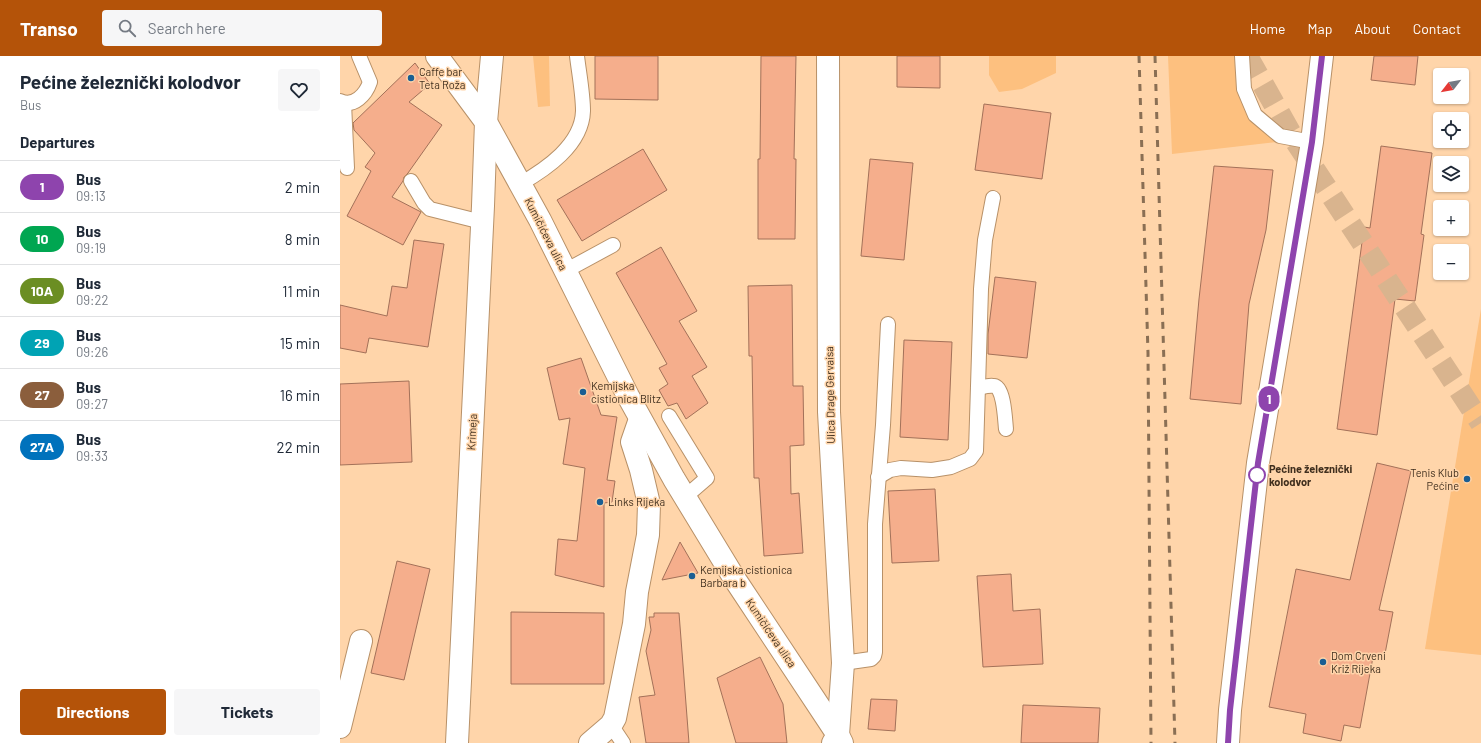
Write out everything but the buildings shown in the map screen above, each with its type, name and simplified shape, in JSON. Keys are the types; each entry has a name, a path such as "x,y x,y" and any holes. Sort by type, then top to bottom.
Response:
{"street":[{"name":"Kumičićeva ulica","path":"437,56 486,122 565,271 640,420 685,497 736,581 838,740"},
{"name":"Krimeja","path":"457,743 486,122 492,56"},
{"name":"Ulica Drage Gervaisa","path":"828,56 829,412 843,663 838,740"},
{"path":"1228,743 1230,710 1258,463 1312,142 1322,56"},
{"path":"590,743 611,725 615,718 634,624 636,592 648,535 649,504 641,470 632,442 640,420"},
{"path":"340,727 361,641"}],"lane":[{"path":"347,168 342,102 352,102 360,98 368,89 370,82 359,56"},
{"path":"520,184 556,160 580,128 583,111 577,56"},
{"path":"1242,56 1244,89 1255,115 1280,136 1312,142"},
{"path":"411,181 424,203 430,209 482,222"},
{"path":"878,477 890,470 901,468 932,470 951,467 970,459 976,451 981,288 985,240 993,198"},
{"path":"565,271 613,246"},
{"path":"843,663 871,659 874,656 875,524 888,324"},
{"path":"978,388 998,387 1002,396 1006,429"},
{"path":"669,416 707,478 685,497"},
{"path":"611,725 623,743"}],"shaded area":[{"path":"533,56 549,56 550,106 538,107"},
{"path":"989,56 1056,56 1056,73 1022,89 999,92 989,75"},
{"path":"1168,56 1237,56 1239,91 1285,141 1172,154"},
{"name":"Tenis Klub Pećine","path":"1481,309 1481,655 1425,649"}],"tunnel":[{"path":"1247,56 1291,134 1481,423"}],"railway":[{"path":"1139,56 1148,353 1151,743"},
{"path":"1155,56 1175,743"}],"bus line":[{"name":"1","path":"1228,743 1230,710 1258,463 1312,142 1322,56"}],"place":[{"name":"Caffe bar Teta Roža","path":"411,78"},
{"name":"Kemijska cistionica Blitz","path":"583,392"},
{"name":"Pećine železnički kolodvor","path":"1257,475"},
{"name":"Tenis Klub Pećine","path":"1467,479"},
{"name":"Links Rijeka","path":"600,502"},
{"name":"Kemijska cistionica Barbara b","path":"692,576"},
{"name":"Dom Crveni Križ Rijeka","path":"1323,662"}]}
